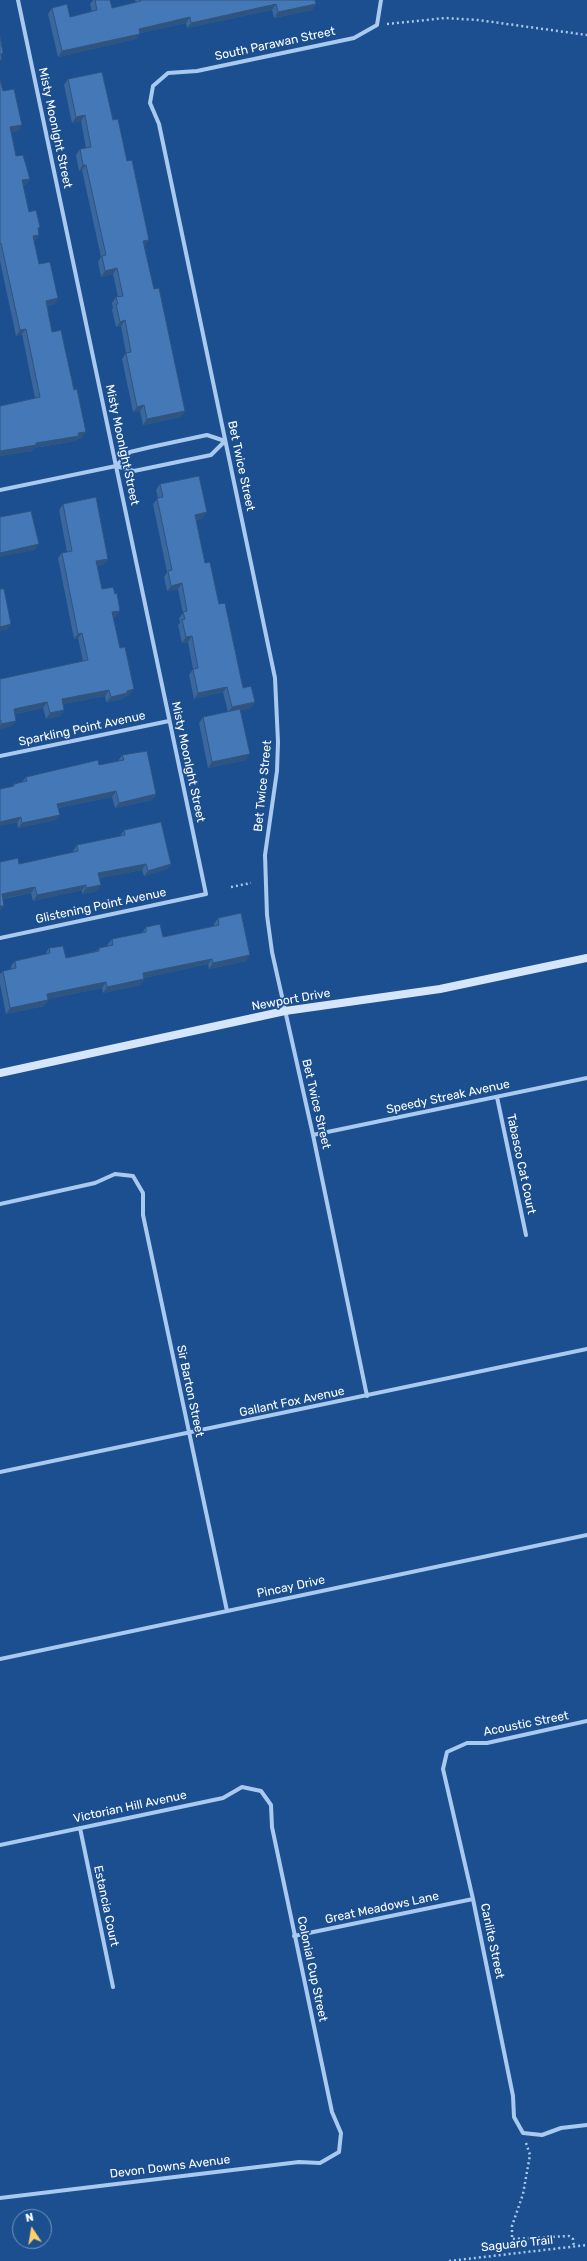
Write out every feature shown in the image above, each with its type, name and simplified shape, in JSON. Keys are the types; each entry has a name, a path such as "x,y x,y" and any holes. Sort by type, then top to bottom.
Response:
{"street":[{"name":"Misty Moonlght Street","path":"18,0 206,894"},
{"path":"377,25 381,0"},
{"name":"South Parawan Street","path":"153,86 168,73 197,71 354,38 377,25"},
{"name":"Bet Twice Street","path":"153,86 150,103 159,124 269,647 277,694 277,771 265,855 267,915 272,952 313,1135 367,1396"},
{"path":"0,490 116,466 134,471 211,455 225,441 207,435 151,446 130,452 116,466"},
{"name":"Sparkling Point Avenue","path":"0,756 169,720"},
{"name":"Glistening Point Avenue","path":"0,938 206,894"},
{"name":"Newport Drive","path":"0,1073 285,1011 440,989 587,958"},
{"name":"Speedy Streak Avenue","path":"313,1135 587,1078"},
{"name":"Tabasco Cat Court","path":"497,1097 526,1235"},
{"name":"Sir Barton Street","path":"0,1204 95,1182 115,1174 133,1176 143,1192 143,1214 227,1611"},
{"name":"Gallant Fox Avenue","path":"0,1472 587,1349"},
{"name":"Pincay Drive","path":"0,1659 587,1535"},
{"name":"Acoustic Street","path":"447,1752 467,1743 487,1743 587,1722"},
{"name":"Canlite Street","path":"447,1752 443,1769 473,1899 513,2096 514,2117 523,2133"},
{"name":"Victorian Hill Avenue","path":"0,1845 223,1798 242,1787 261,1791"},
{"name":"Colonial Cup Street","path":"261,1791 271,1805 272,1827 294,1936 332,2112 341,2133 339,2152"},
{"name":"Estancia Court","path":"80,1828 113,1987"},
{"name":"Great Meadows Lane","path":"294,1936 473,1899"},
{"path":"523,2133 542,2135 561,2128 587,2125"},
{"name":"Devon Downs Avenue","path":"0,2198 300,2162 320,2163 339,2152"}],"path":[{"path":"377,25 445,18 478,20 587,35"},
{"path":"231,887 251,883"},
{"path":"523,2133 530,2155 523,2194 512,2226 512,2239 569,2236 573,2239 574,2247"},
{"name":"Saguaro Trail","path":"449,2261 587,2245"}],"building":[{"path":"95,0 110,0 112,8 141,1 140,0 315,0 316,4 278,12 276,4 191,23 190,17 139,29 140,34 62,51 52,8 67,4 70,17 97,10"},
{"path":"0,36 3,53 1,54 2,60 0,60"},
{"path":"102,72 113,120 118,119 127,161 132,160 149,240 143,241 154,289 159,288 185,411 147,419 144,405 137,407 126,353 131,352 125,320 120,322 116,304 118,304 116,297 123,296 117,268 105,271 102,256 106,255 86,165 83,165 80,149 91,147 85,115 76,117 68,79"},
{"path":"0,79 3,91 14,89 22,125 10,127 16,156 23,155 30,179 22,180 29,212 36,210 40,227 38,228 39,235 33,236 39,264 50,262 58,298 46,301 52,332 61,330 74,390 77,389 86,432 78,433 79,436 0,451 0,406 40,397 26,329 20,330 0,243"},
{"path":"199,476 207,512 195,515 205,563 210,562 219,604 225,603 243,688 251,686 255,702 232,707 227,687 198,693 193,669 198,668 192,636 186,637 182,620 185,619 183,612 187,611 182,583 171,586 168,571 172,570 157,498 163,497 160,484"},
{"path":"96,497 108,559 96,561 102,589 113,587 115,594 117,593 120,611 112,612 120,648 125,647 134,689 127,691 127,693 111,697 109,690 62,699 64,710 50,713 47,702 14,709 16,721 1,724 0,679 88,660 82,633 78,634 62,553 72,551 63,504"},
{"path":"31,511 39,544 0,553 0,517"},
{"path":"0,589 4,589 11,624 0,627"},
{"path":"240,709 250,754 212,762 203,717"},
{"path":"147,751 156,794 119,803 116,791 57,804 60,815 22,823 21,817 0,822 0,789 27,781 26,777 98,760 99,765 124,760 122,755"},
{"path":"161,822 171,864 148,871 146,864 98,873 101,885 86,888 86,885 37,895 35,887 2,894 4,906 0,906 0,862 18,858 19,864 78,851 77,845 125,835 124,830"},
{"path":"241,913 250,955 213,963 212,959 143,973 144,979 107,987 106,982 47,994 48,1000 10,1008 3,971 16,968 15,961 50,953 49,948 63,946 66,958 99,951 99,948 113,945 112,939 146,932 146,927 160,924 163,937 219,925 218,918"}]}
